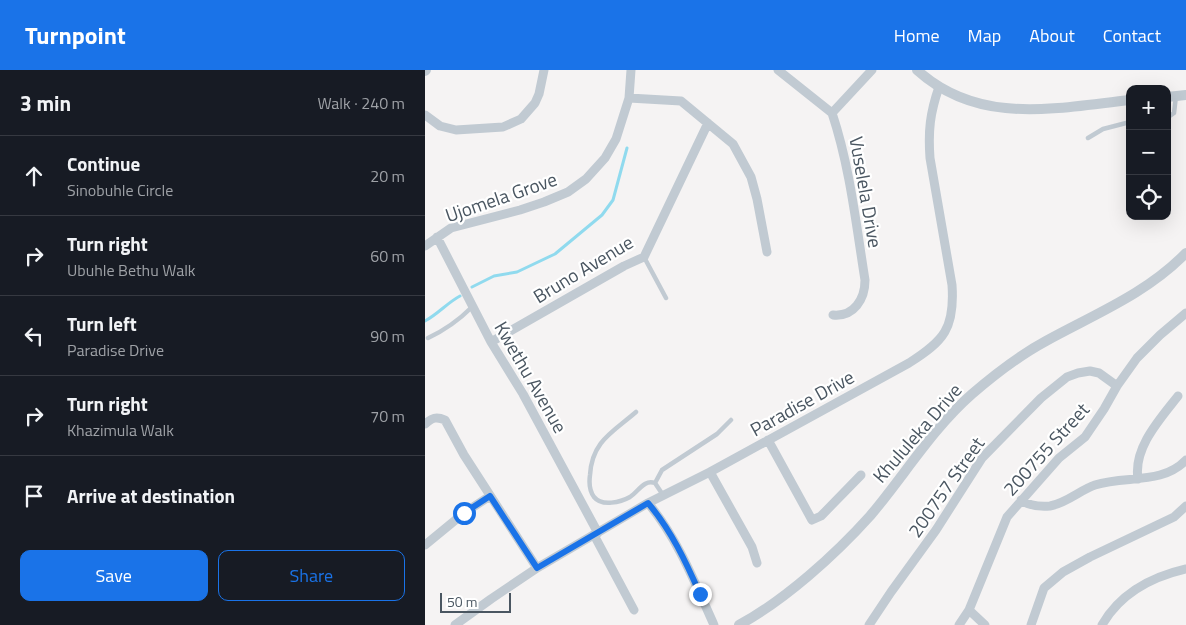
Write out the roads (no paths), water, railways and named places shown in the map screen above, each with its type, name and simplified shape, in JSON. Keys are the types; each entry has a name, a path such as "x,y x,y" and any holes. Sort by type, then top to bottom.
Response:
{"street":[{"path":"425,115 440,126 456,130 503,127 521,119 535,103 544,70"},
{"name":"Ujomela Grove","path":"425,246 451,228 544,202 568,192 580,184 605,158 616,139 629,98 631,70"},
{"path":"778,70 832,113 872,70"},
{"path":"917,70 939,87 957,97 995,108 1015,110 1050,108 1126,100"},
{"name":"Paradise Drive","path":"455,625 537,568 648,503 710,472 916,359 941,338 949,323 953,306 952,285 928,137 929,125 939,87"},
{"path":"629,98 681,101 733,144 751,177 767,252"},
{"name":"Vuselela Drive","path":"832,113 848,170 865,280 865,292 861,302 853,310 833,315"},
{"name":"Bruno Avenue","path":"491,342 624,266 644,257 708,122"},
{"name":"Kwethu Avenue","path":"437,237 491,342 523,394 597,534 634,610"},
{"name":"Khululeka Drive","path":"739,625 772,604 834,552 869,516 944,422 971,395 1006,367 1044,342 1110,309 1134,294 1157,278 1186,252"},
{"name":"200755 Street","path":"959,625 969,610 1007,517 1059,458 1085,436 1137,358 1186,313"},
{"name":"200757 Street","path":"869,625 936,530 982,458 1035,404 1067,377 1078,373 1089,371 1099,373 1117,386"},
{"path":"1138,478 1137,460 1152,432 1178,396"},
{"path":"425,424 439,417 445,420 464,455 537,568"},
{"path":"768,440 812,520 821,516 861,475"},
{"path":"1021,500 1028,505 1049,506 1058,504 1094,485 1162,475 1175,470 1186,462"},
{"path":"710,472 752,547 757,564"},
{"path":"425,545 458,518 490,496"},
{"path":"648,503 663,521 688,568 714,625"},
{"path":"1031,625 1044,588 1063,572 1174,517 1186,506"},
{"path":"1102,625 1126,595 1141,586 1186,569"},
{"path":"969,610 985,625"}],"lane":[{"path":"1171,115 1174,113 1176,96"},
{"path":"1088,138 1103,129 1126,123"},
{"path":"644,257 666,298"},
{"path":"429,338 445,330 473,306"},
{"path":"636,412 597,448 590,468 590,489 599,501 612,502 629,497 649,482 655,483 663,495"},
{"path":"655,483 662,470 717,434 731,420"}],"waterway":[{"path":"472,287 494,276 517,272 555,254 602,215 613,200 627,148"},
{"path":"425,321 460,296"}]}
